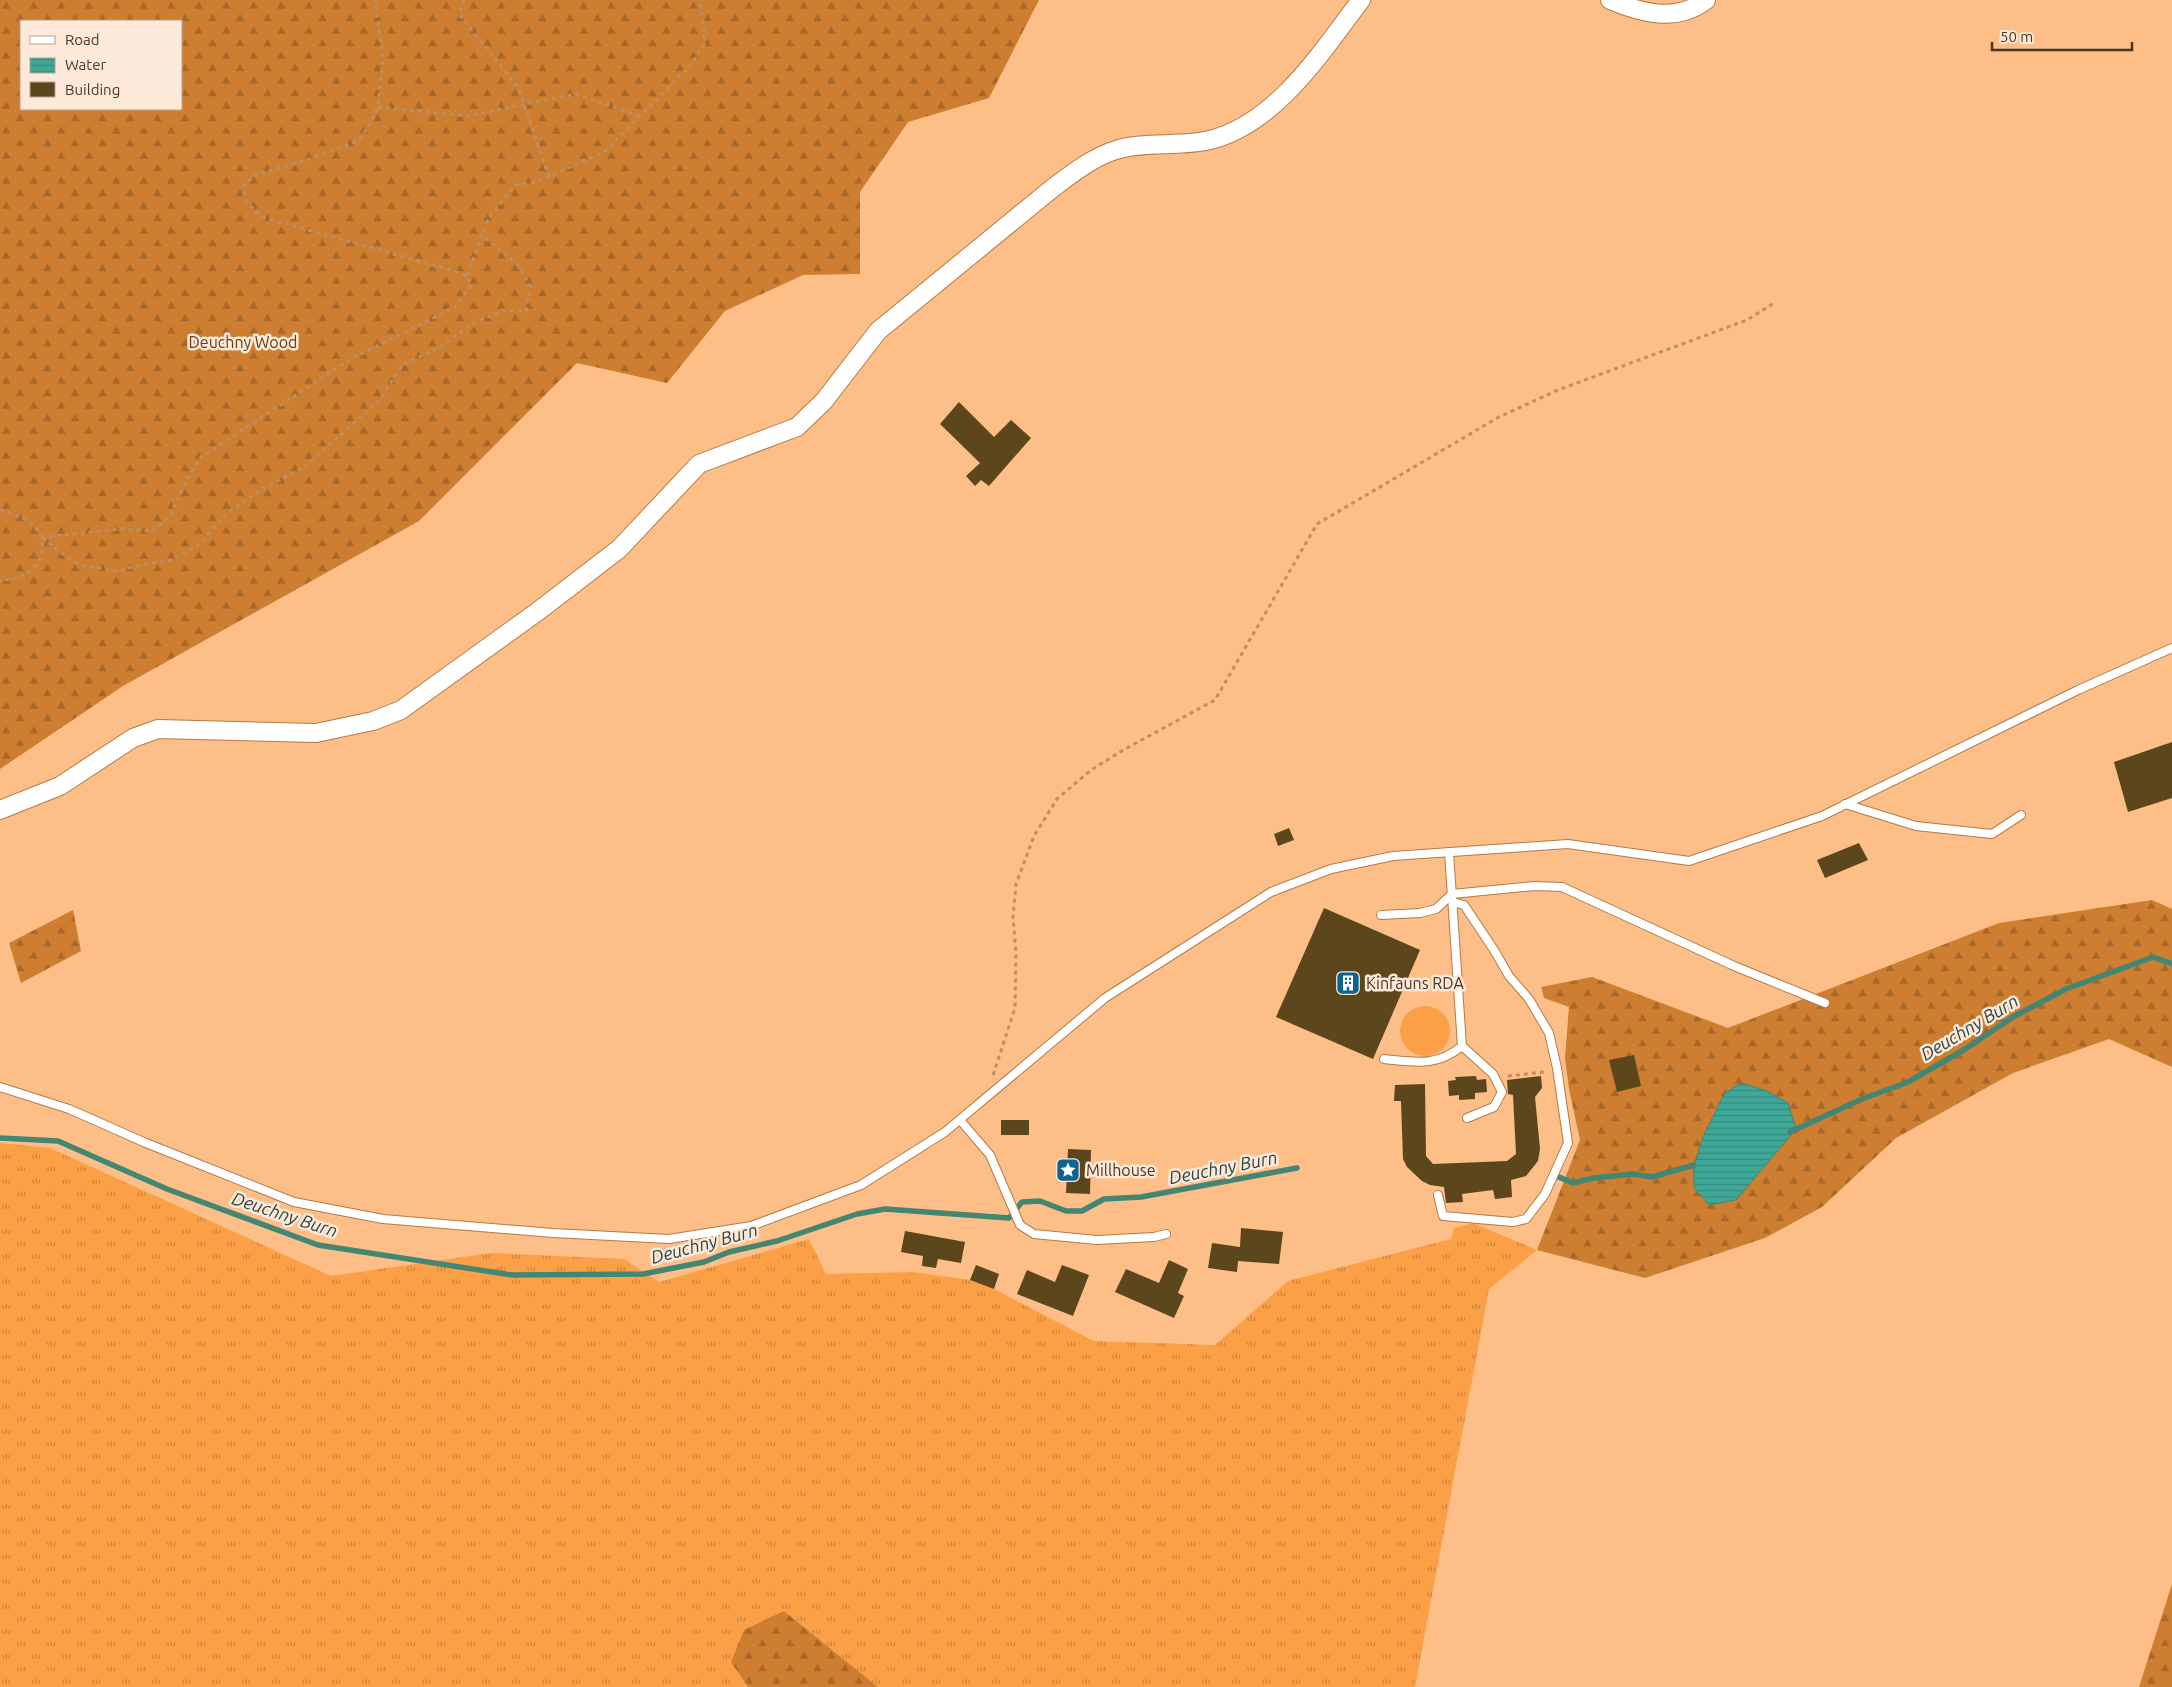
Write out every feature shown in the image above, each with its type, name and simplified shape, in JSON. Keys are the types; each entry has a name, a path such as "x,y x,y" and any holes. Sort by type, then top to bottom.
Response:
{"street":[{"path":"0,810 60,786 133,738 158,729 316,733 373,721 401,710 537,612 619,549 699,464 797,427 824,400 878,332 1060,182 1079,168 1116,150 1210,140 1235,130 1257,116 1299,81 1361,0"},
{"path":"1610,0 1645,13 1664,14 1685,11 1706,0"}],"lane":[{"path":"0,1087 69,1109 146,1143 294,1202 383,1219 553,1233 670,1239 751,1226 861,1185 945,1132 1105,998 1271,892 1331,869 1393,856 1568,844 1689,861 1822,816 2078,690 2172,648"},
{"path":"1845,804 1916,826 1992,834 2020,815"},
{"path":"1449,852 1462,1046 1493,1074 1502,1092 1494,1107 1467,1118"},
{"path":"1381,915 1420,913 1436,909 1452,898 1534,886 1562,887 1734,966 1825,1003"},
{"path":"1438,1195 1443,1216 1513,1222 1526,1219 1545,1194 1568,1143 1557,1068 1549,1033 1528,999 1509,976 1464,905 1452,898"},
{"path":"1384,1059 1432,1062 1448,1057 1462,1046"},
{"path":"960,1120 990,1155 1020,1225 1034,1234 1097,1240 1154,1237 1166,1234"}],"path":[{"path":"41,537 121,529 153,531 170,516 187,479 201,457 349,360 454,306 471,286 466,276 265,218 248,205 243,194 244,184 257,174 300,162 358,141 371,123 378,107 383,59 375,0"},
{"path":"464,0 459,14 518,87 549,177"},
{"path":"466,276 488,219 515,185 537,182 604,152 692,65 704,44 704,25 699,0"},
{"path":"378,107 466,116 576,94 640,116"},
{"path":"0,510 32,524 41,537 77,563 117,572 140,565 172,560 197,546 225,515 262,490 306,466 381,398 402,365 440,347 473,323 505,310 526,311 530,286 519,266 482,235"},
{"path":"987,1097 1000,1049 1015,1008 1016,953 1013,917 1016,884 1034,836 1057,799 1091,770 1125,749 1215,700 1317,524 1499,417 1558,390 1747,320 1774,303"},
{"path":"0,581 26,574 37,565 43,554 41,537"},
{"path":"1522,1074 1542,1072"}],"green space":[{"name":"Deuchny Wood","path":"0,0 1039,0 989,98 908,122 860,192 860,274 803,275 725,311 667,383 577,363 419,521 123,686 0,769"},
{"path":"2152,900 2172,909 2172,1067 2109,1039 2013,1073 1896,1138 1822,1207 1765,1238 1645,1278 1537,1250 1580,1140 1569,1089 1565,1058 1569,1007 1544,998 1541,987 1592,977 1728,1028 1999,923"},
{"path":"73,910 81,951 21,983 9,943"},
{"path":"1420,1006 1430,1006 1443,1013 1450,1026 1450,1036 1443,1049 1430,1056 1420,1056 1411,1052 1404,1045 1400,1036 1400,1026 1404,1017 1411,1010"},
{"path":"0,1143 50,1148 331,1276 491,1253 624,1259 659,1282 809,1239 826,1274 913,1272 970,1280 994,1289 1094,1341 1215,1345 1288,1281 1451,1239 1454,1228 1473,1223 1537,1250 1489,1289 1415,1687 878,1687 784,1611 731,1662 748,1687 0,1687"},
{"path":"2172,1584 2172,1687 2139,1687"},
{"path":"784,1611 878,1687 748,1687 731,1662 744,1630"}],"water":[{"path":"1741,1083 1767,1091 1788,1103 1796,1129 1736,1200 1709,1205 1694,1188 1694,1165 1703,1137 1724,1094"}],"building":[{"path":"959,402 994,437 1011,420 1031,438 989,486 981,480 975,486 966,476 980,463 940,424"},
{"path":"2172,742 2172,798 2128,812 2114,762"},
{"path":"1289,828 1294,840 1278,846 1274,834"},
{"path":"1859,843 1868,860 1825,878 1817,860"},
{"name":"Kinfauns RDA","path":"1324,908 1420,950 1373,1059 1276,1017"},
{"path":"1634,1055 1641,1086 1617,1092 1609,1060"},
{"path":"1476,1076 1477,1080 1486,1079 1487,1092 1475,1093 1475,1099 1459,1100 1459,1095 1449,1096 1448,1081 1456,1080 1455,1077"},
{"path":"1541,1076 1542,1088 1535,1097 1540,1149 1538,1161 1526,1176 1511,1180 1512,1197 1495,1199 1493,1190 1462,1194 1463,1202 1446,1203 1444,1187 1430,1185 1422,1181 1407,1167 1403,1159 1401,1101 1394,1101 1395,1085 1425,1084 1426,1156 1433,1164 1507,1161 1516,1154 1513,1095 1508,1094 1507,1080"},
{"path":"1001,1120 1029,1120 1029,1135 1001,1135"},
{"path":"1068,1149 1091,1150 1090,1194 1066,1193"},
{"path":"1241,1228 1283,1232 1279,1264 1238,1261 1237,1272 1208,1268 1212,1243 1240,1247"},
{"path":"905,1231 965,1242 961,1263 938,1259 936,1268 922,1266 923,1256 901,1252"},
{"path":"1169,1260 1188,1269 1178,1293 1184,1296 1174,1318 1115,1292 1126,1269 1159,1283"},
{"path":"976,1265 999,1274 994,1289 970,1280"},
{"path":"1062,1265 1089,1275 1073,1316 1017,1294 1027,1270 1055,1282"}],"waterway":[{"name":"Deuchny Burn","path":"1790,1132 1862,1099 1908,1082 1962,1051 2013,1017 2066,989 2153,957 2172,964"},
{"name":"Deuchny Burn","path":"0,1138 58,1141 167,1189 318,1245 512,1275 643,1274 704,1262 729,1252 777,1241 857,1214 885,1209 1009,1218 1022,1202 1040,1201 1066,1211 1082,1211 1104,1199 1141,1197 1297,1168"},
{"path":"1559,1177 1573,1183 1593,1178 1633,1174 1652,1177 1694,1165"}],"place":[{"name":"Kinfauns RDA","path":"1348,983"},
{"name":"Millhouse","path":"1068,1170"}]}
